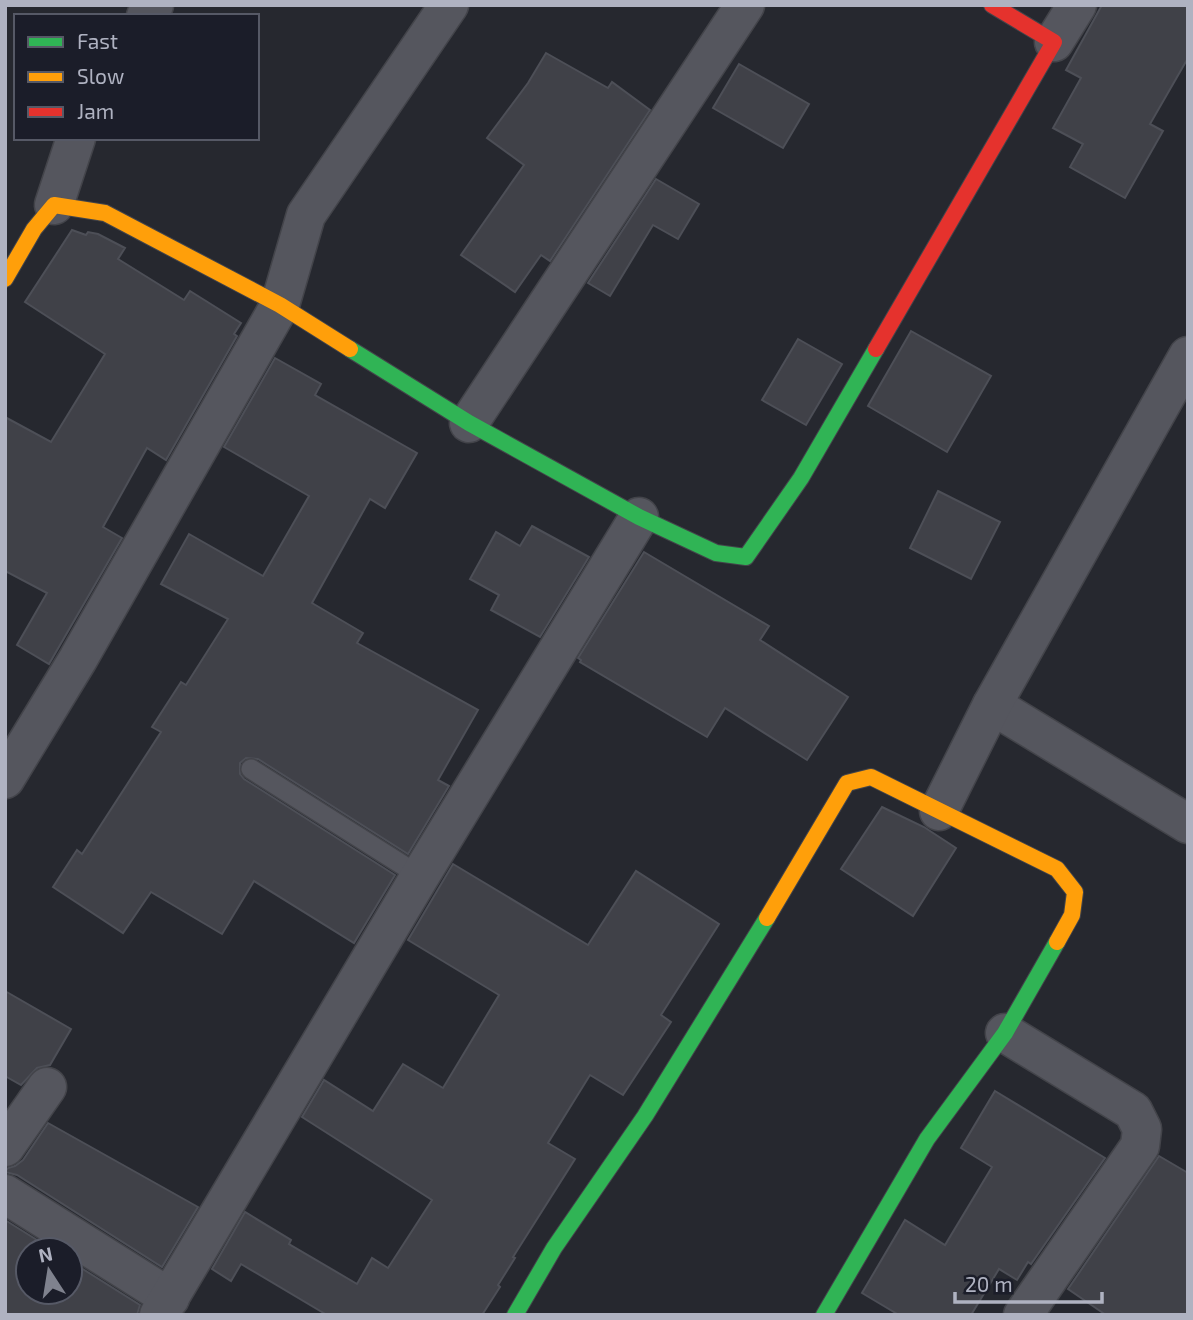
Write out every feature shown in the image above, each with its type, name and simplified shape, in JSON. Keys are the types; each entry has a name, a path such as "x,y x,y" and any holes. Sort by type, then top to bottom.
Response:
{"street":[{"path":"5,779 78,659 279,306 306,215 449,5"},
{"path":"469,423 745,5"},
{"path":"992,5 1054,42"},
{"path":"54,205 105,213 279,306 469,423 639,517 716,553 746,557 801,478 1077,5"},
{"path":"5,279 34,229 54,205 75,140"},
{"path":"939,811 992,705 1188,356"},
{"path":"5,1194 165,1306 420,876 639,517"},
{"path":"992,705 1188,824"},
{"path":"515,1315 554,1248 645,1116 847,783 871,777 1057,869 1075,892 1072,915 1005,1033 927,1139 824,1315"},
{"path":"1005,1033 1133,1111 1142,1129 1140,1146 1023,1315"},
{"path":"5,1147 47,1087"}],"lane":[{"path":"251,769 420,876"}],"building":[{"path":"1102,5 1188,5 1188,58 1150,124 1163,131 1125,198 1070,167 1083,144 1053,128 1081,78 1066,70"},
{"path":"546,53 608,88 612,82 650,110 550,261 541,255 515,292 461,255 524,165 487,138 528,83"},
{"path":"739,64 809,104 783,148 713,108"},
{"path":"656,179 699,204 678,239 653,225 610,296 588,283"},
{"path":"72,230 86,235 88,232 98,234 125,248 118,259 184,300 190,291 241,323 234,334 237,336 166,460 147,448 103,527 122,538 49,664 17,645 47,593 5,571 5,417 51,442 105,354 25,302"},
{"path":"911,331 991,376 947,452 868,406"},
{"path":"798,339 842,364 806,425 762,400"},
{"path":"275,358 321,384 315,395 417,453 385,508 370,499 312,603 363,633 357,643 478,710 438,780 449,786 408,854 258,759 246,758 240,763 240,774 244,779 395,875 354,943 254,881 222,934 151,892 123,933 53,887 77,850 82,854 161,732 152,727 181,682 186,685 228,619 161,584 189,534 263,576 309,496 224,447"},
{"path":"938,491 1000,522 971,579 910,548"},
{"path":"532,526 589,557 540,637 491,610 499,595 470,579 496,532 520,546"},
{"path":"644,552 769,626 760,640 848,697 807,760 725,708 707,737 580,662 578,658"},
{"path":"882,807 924,827 956,848 913,916 841,869"},
{"path":"453,864 588,945 636,871 719,924 661,1015 671,1022 623,1095 590,1075 548,1143 575,1159 513,1257 515,1258 498,1285 500,1287 482,1315 327,1315 241,1264 231,1281 212,1269 245,1212 291,1240 289,1244 357,1284 372,1258 388,1268 432,1200 302,1117 324,1080 373,1111 403,1064 443,1088 499,995 408,940"},
{"path":"5,991 71,1029 50,1065 37,1068 21,1085 5,1076"},
{"path":"995,1091 1105,1158 1017,1280 999,1269 971,1315 899,1315 862,1293 905,1220 945,1245 992,1167 961,1148"},
{"path":"48,1123 198,1207 162,1267 17,1175 5,1172 23,1160"},
{"path":"1159,1156 1188,1173 1188,1315 1106,1315 1068,1289"},
{"path":"5,1220 31,1236 14,1236 14,1306 84,1306 84,1270 140,1305 137,1315 5,1315"}],"traffic: fast":[{"path":"350,349 469,423 639,517 716,553 746,557 801,478 876,349"},
{"path":"515,1315 554,1248 645,1116 767,918"},
{"path":"824,1315 927,1139 1005,1033 1057,942"}],"traffic: slow":[{"path":"5,279 34,229 54,205 105,213 280,305 350,349"},
{"path":"767,918 847,783 871,777 1057,869 1075,892 1072,915 1057,942"}],"traffic: jam":[{"path":"876,349 1054,42 992,5"}]}
